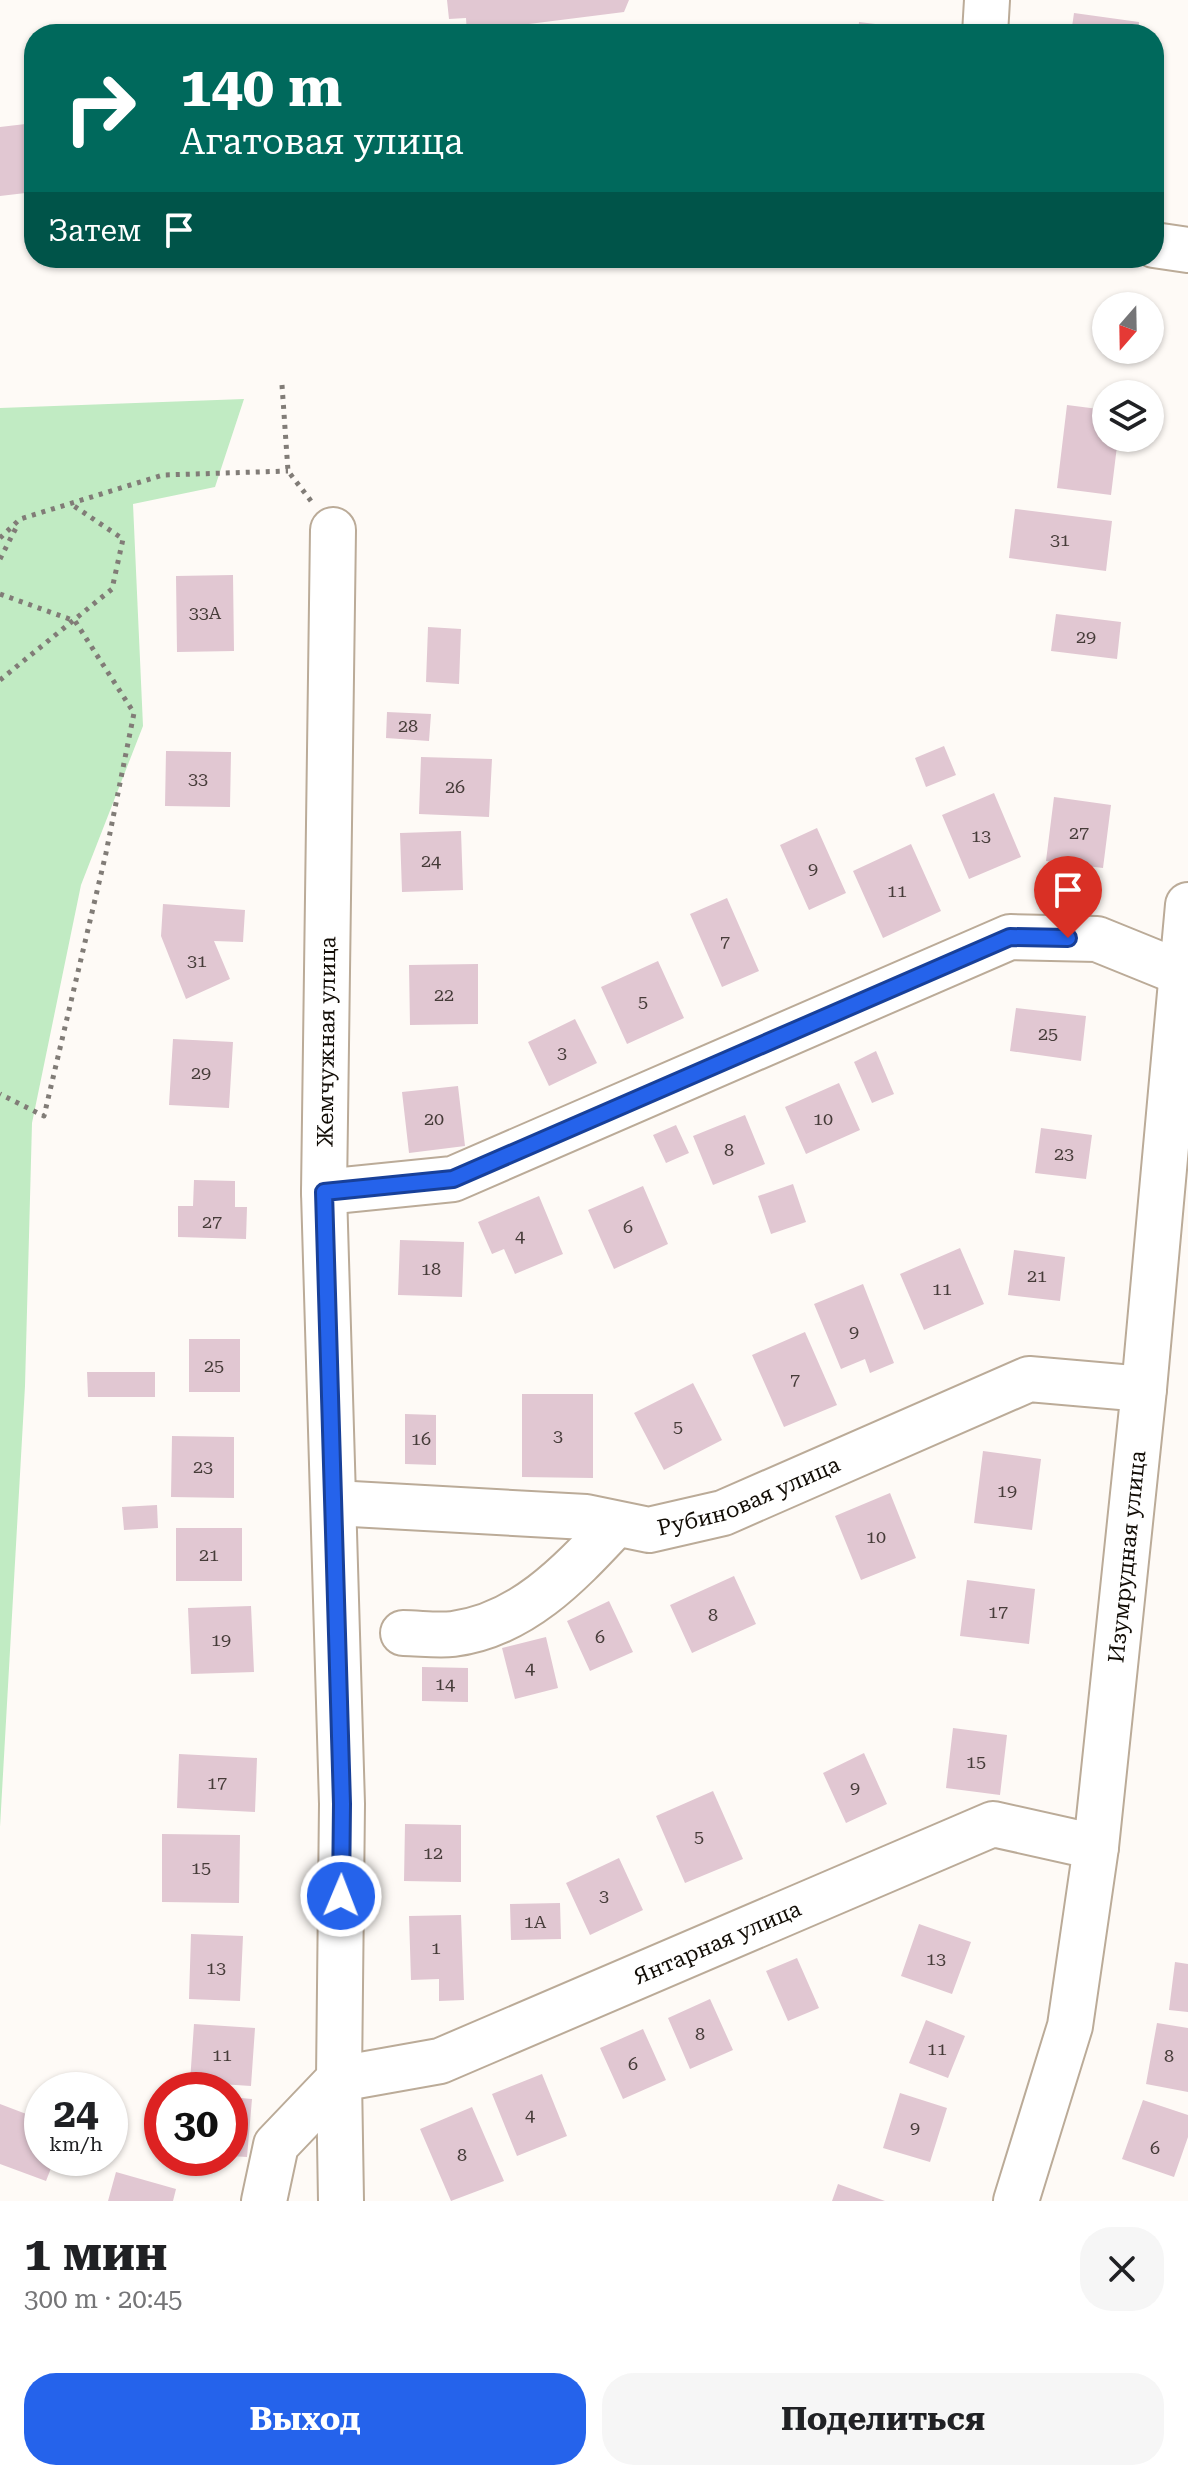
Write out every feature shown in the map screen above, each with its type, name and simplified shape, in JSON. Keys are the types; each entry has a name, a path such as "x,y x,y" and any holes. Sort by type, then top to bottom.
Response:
{"street":[{"path":"986,24 987,0"},
{"path":"1164,246 1188,250"},
{"name":"Жемчужная улица","path":"333,530 324,1192 342,1804 341,2201"},
{"name":"Изумрудная улица","path":"1016,2201 1070,2026 1096,1847 1144,1389 1188,905"},
{"path":"324,1192 453,1179 1010,937 1097,939 1181,973"},
{"name":"Рубиновая улица","path":"334,1503 586,1517 649,1530 723,1513 1029,1379 1144,1389"},
{"path":"403,1633 454,1634 518,1613 567,1577 616,1524"},
{"name":"Янтарная улица","path":"339,2079 440,2061 993,1824 1096,1847"},
{"path":"264,2201 276,2145 339,2079"}],"path":[{"path":"282,385 288,471 333,530"},
{"path":"0,538 20,519 163,475 288,471"},
{"path":"0,680 112,589 123,539 69,504"},
{"path":"0,559 20,519"},
{"path":"0,594 75,621 134,713 106,853 44,1116 0,1094"}],"green space":[{"path":"244,399 215,487 133,504 143,726 81,885 32,1123 25,1386 0,1827 0,408"}],"building":[{"path":"447,0 629,0 624,12 529,24 466,24 466,18 449,19"},
{"path":"1074,13 1139,22 1139,24 1072,24"},
{"path":"24,124 24,193 0,196 0,127"},
{"path":"1067,405 1092,408 1092,452 1116,452 1111,495 1057,488"},
{"path":"1015,509 1112,521 1106,571 1009,558"},
{"path":"233,575 234,651 177,652 176,576"},
{"path":"1056,614 1121,622 1117,659 1051,651"},
{"path":"428,627 461,629 459,684 426,682"},
{"path":"387,712 431,714 429,741 386,738"},
{"path":"944,746 956,775 926,787 915,758"},
{"path":"166,751 231,752 230,807 165,806"},
{"path":"421,757 492,759 489,817 419,814"},
{"path":"994,793 1021,857 969,879 942,815"},
{"path":"1054,797 1111,805 1103,868 1046,861"},
{"path":"817,828 846,893 809,910 780,845"},
{"path":"461,831 463,890 402,892 400,833"},
{"path":"911,844 941,911 883,938 853,871"},
{"path":"727,898 759,971 722,987 690,914"},
{"path":"163,904 245,910 243,942 214,941 230,979 186,999 161,936"},
{"path":"658,961 684,1018 627,1044 601,987"},
{"path":"478,964 478,1024 410,1025 409,965"},
{"path":"1016,1008 1086,1016 1081,1061 1010,1051"},
{"path":"575,1019 597,1063 549,1086 528,1042"},
{"path":"173,1039 233,1042 229,1108 169,1105"},
{"path":"876,1051 894,1094 872,1103 854,1062"},
{"path":"839,1083 860,1130 806,1154 785,1107"},
{"path":"458,1086 465,1146 409,1153 402,1092"},
{"path":"745,1115 765,1164 713,1185 693,1136"},
{"path":"676,1125 689,1153 666,1163 653,1135"},
{"path":"1041,1128 1092,1135 1086,1179 1035,1173"},
{"path":"194,1180 235,1181 235,1207 247,1207 246,1239 178,1237 178,1206 193,1206"},
{"path":"793,1184 806,1222 771,1234 758,1196"},
{"path":"643,1186 668,1244 614,1269 588,1210"},
{"path":"539,1196 563,1254 515,1274 504,1249 492,1254 478,1222"},
{"path":"400,1240 464,1242 462,1297 398,1295"},
{"path":"960,1248 984,1304 924,1330 900,1274"},
{"path":"1014,1250 1065,1257 1060,1301 1008,1295"},
{"path":"863,1284 894,1363 870,1373 865,1359 841,1369 814,1304"},
{"path":"805,1332 837,1405 784,1427 752,1355"},
{"path":"189,1339 240,1339 240,1392 189,1392"},
{"path":"87,1372 155,1372 155,1397 88,1397"},
{"path":"693,1383 722,1440 664,1470 634,1413"},
{"path":"522,1394 593,1394 593,1478 522,1477"},
{"path":"405,1414 436,1415 436,1465 405,1464"},
{"path":"172,1436 234,1437 234,1498 171,1497"},
{"path":"983,1451 1041,1459 1032,1530 974,1523"},
{"path":"890,1493 916,1558 861,1580 835,1516"},
{"path":"157,1505 158,1528 124,1530 122,1507"},
{"path":"176,1528 242,1528 242,1581 176,1581"},
{"path":"734,1576 756,1624 692,1653 670,1605"},
{"path":"967,1580 1035,1589 1029,1644 960,1636"},
{"path":"609,1601 633,1652 590,1671 567,1621"},
{"path":"251,1606 254,1672 191,1674 188,1608"},
{"path":"546,1637 558,1688 515,1699 502,1648"},
{"path":"422,1667 468,1668 468,1702 422,1701"},
{"path":"953,1728 1007,1735 1000,1795 946,1788"},
{"path":"864,1753 887,1804 846,1823 823,1773"},
{"path":"179,1754 257,1758 255,1812 177,1808"},
{"path":"713,1791 743,1859 685,1883 656,1816"},
{"path":"405,1824 461,1825 461,1882 404,1881"},
{"path":"162,1834 240,1835 239,1903 162,1902"},
{"path":"619,1858 643,1910 590,1935 566,1883"},
{"path":"560,1903 561,1939 511,1940 510,1904"},
{"path":"461,1915 464,2000 439,2001 439,1979 411,1980 409,1916"},
{"path":"919,1924 971,1942 952,1994 901,1976"},
{"path":"191,1934 243,1936 240,2001 189,1999"},
{"path":"797,1958 819,2008 788,2021 766,1971"},
{"path":"1175,1962 1188,1964 1188,2012 1169,2010"},
{"path":"710,1999 733,2050 690,2069 668,2018"},
{"path":"926,2020 965,2036 948,2078 909,2063"},
{"path":"1157,2023 1188,2028 1188,2092 1146,2084"},
{"path":"194,2024 255,2028 251,2086 248,2086 248,2072 191,2072"},
{"path":"643,2029 666,2080 623,2099 600,2048"},
{"path":"542,2074 567,2136 517,2156 492,2094"},
{"path":"900,2093 947,2108 930,2162 883,2148"},
{"path":"248,2099 252,2099 248,2145"},
{"path":"1143,2100 1188,2115 1188,2137 1174,2177 1122,2159"},
{"path":"0,2104 24,2113 24,2173 0,2164"},
{"path":"472,2107 504,2181 451,2201 420,2129"},
{"path":"128,2175 176,2189 173,2201 108,2201 115,2176"},
{"path":"838,2184 885,2201 832,2201"}],"route":[{"path":"341,1896 342,1804 324,1192 453,1179 1010,937 1068,938"}]}
